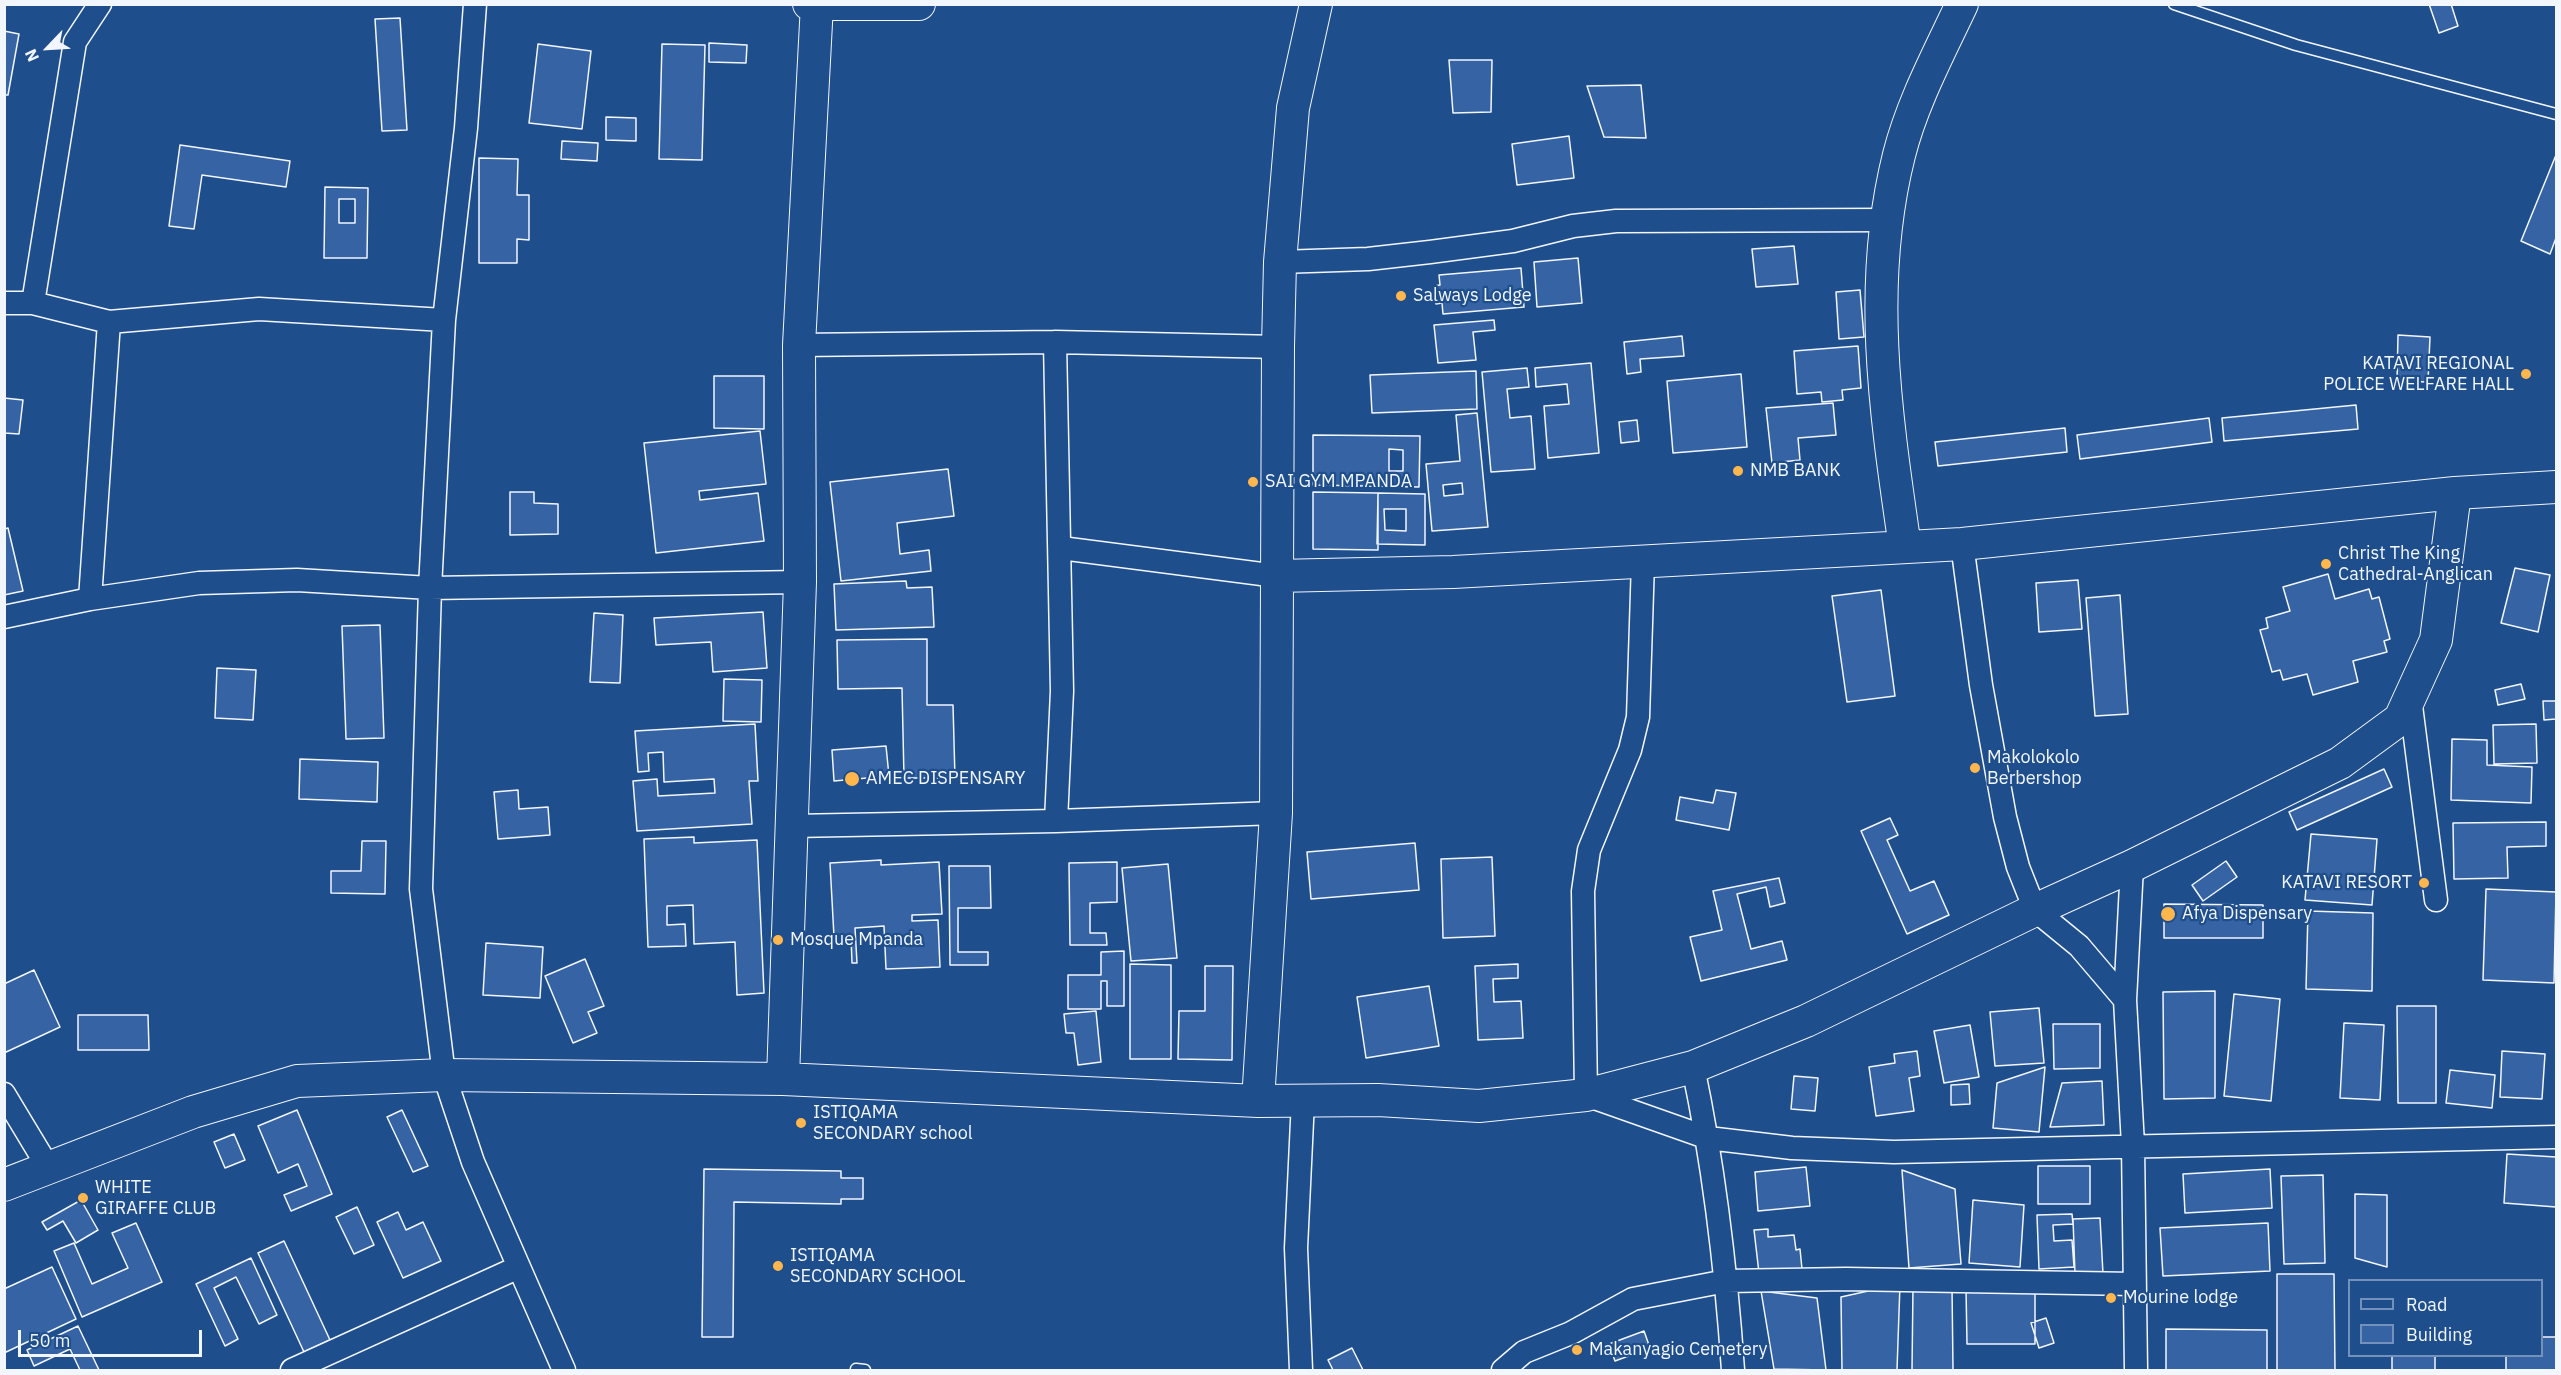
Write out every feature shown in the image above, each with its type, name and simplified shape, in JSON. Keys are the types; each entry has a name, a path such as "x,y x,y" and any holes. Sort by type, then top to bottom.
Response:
{"street":[{"path":"33,303 75,42 100,4"},
{"path":"475,4 466,128 444,320 429,588 421,889 444,1075 473,1162 564,1371"},
{"path":"809,4 920,4"},
{"path":"1258,1101 1276,813 1280,262 1293,108 1316,4"},
{"path":"1905,547 1885,410 1880,310 1886,220 1899,155 1915,107 1962,4"},
{"path":"783,1079 800,582 799,345 817,5"},
{"path":"1280,262 1368,259 1430,252 1513,241 1573,226 1616,221 1886,220"},
{"path":"4,303 33,303 109,322 259,309 444,320"},
{"path":"90,599 109,322"},
{"path":"799,345 1056,342 1278,347"},
{"path":"1056,342 1062,691 1056,821"},
{"path":"1061,548 1277,576 1453,572 1962,544 2455,493 2556,487"},
{"path":"4,1185 193,1112 297,1081 444,1075 783,1079 1258,1101 1378,1100 1479,1106 1586,1095 1693,1067 1806,1021 2035,910 2132,866 2340,763 2400,719 2436,640 2455,493"},
{"path":"1962,544 1981,684 2006,817 2018,867 2035,910 2079,946 2126,1000"},
{"path":"1586,1095 1583,891 1589,850 1630,750 1638,717 1643,561"},
{"path":"4,617 90,599 210,583 297,580 429,588 800,582"},
{"path":"2409,698 2436,900"},
{"path":"792,826 1056,821 1276,813"},
{"path":"2132,866 2126,1000 2133,1145 2136,1371"},
{"path":"1693,1067 1708,1138 1726,1281 1733,1371"},
{"path":"4,1094 48,1167"},
{"path":"1586,1095 1708,1138 1792,1148 1894,1152 2556,1137"},
{"path":"1301,1371 1296,1248 1303,1100"},
{"path":"292,1371 519,1267"},
{"path":"1503,1371 1524,1352 1571,1333 1633,1299 1726,1281 1846,1279 2134,1284"}],"lane":[{"path":"2174,4 2296,45 2556,114"}],"building":[{"path":"2429,4 2451,4 2458,26 2439,33"},
{"path":"400,18 407,130 382,131 375,19"},
{"path":"4,31 19,34 8,95 4,95"},
{"path":"709,43 747,45 746,63 709,62"},
{"path":"538,44 591,51 582,129 529,123"},
{"path":"662,44 705,45 702,160 659,159"},
{"path":"1449,60 1492,60 1491,112 1453,113"},
{"path":"1641,85 1646,138 1604,137 1587,86"},
{"path":"606,117 636,118 636,141 606,140"},
{"path":"1569,136 1574,178 1517,185 1512,144"},
{"path":"562,141 598,143 597,161 561,159"},
{"path":"180,145 290,161 286,187 202,175 194,229 169,226"},
{"path":"2556,155 2556,238 2550,254 2521,241"},
{"path":"479,158 518,159 517,195 529,195 529,240 517,239 517,263 479,263"},
{"path":"325,187 368,188 367,258 324,258","holes":["339,199 355,199 355,223 339,223"]},
{"path":"1794,246 1798,284 1756,287 1752,249"},
{"path":"1578,258 1582,303 1537,307 1534,262"},
{"path":"1521,268 1524,307 1443,314 1442,303 1436,304 1434,286 1440,285 1439,275"},
{"path":"1860,290 1864,337 1839,339 1836,292"},
{"path":"1494,320 1495,330 1473,332 1476,360 1438,363 1434,325"},
{"path":"2398,335 2430,337 2428,382 2397,381"},
{"path":"1682,336 1684,356 1640,359 1641,372 1627,374 1624,342"},
{"path":"1858,346 1861,388 1842,390 1843,400 1822,402 1821,392 1797,394 1794,351"},
{"path":"1591,363 1599,453 1548,458 1544,406 1569,404 1567,384 1536,387 1535,368"},
{"path":"1527,368 1529,387 1507,389 1510,418 1531,416 1535,469 1491,472 1482,372"},
{"path":"1476,371 1477,409 1372,413 1370,375"},
{"path":"1741,374 1747,447 1673,453 1667,381"},
{"path":"714,376 764,376 764,429 714,428"},
{"path":"4,398 23,400 19,434 4,433"},
{"path":"1833,403 1836,435 1798,438 1800,460 1772,463 1766,408"},
{"path":"2356,405 2358,429 2224,441 2222,418"},
{"path":"1477,413 1488,527 1432,531 1426,464 1460,461 1456,415","holes":["1462,483 1463,494 1444,496 1443,485"]},
{"path":"2209,418 2212,442 2080,459 2077,435"},
{"path":"1637,420 1639,441 1621,443 1619,422"},
{"path":"2065,428 2067,452 1938,466 1935,442"},
{"path":"760,431 766,484 699,491 700,500 758,493 764,541 656,553 644,443"},
{"path":"1313,435 1420,436 1419,487 1313,485","holes":["1389,449 1403,450 1403,471 1389,471"]},
{"path":"948,469 954,516 897,523 900,554 929,550 931,571 841,581 830,482"},
{"path":"510,492 534,492 534,503 558,504 558,534 510,535"},
{"path":"1313,492 1378,493 1378,550 1313,549"},
{"path":"1378,493 1425,494 1425,545 1377,544","holes":["1384,509 1406,509 1406,531 1385,530"]},
{"path":"8,528 23,591 4,595 4,529"},
{"path":"2515,568 2550,575 2538,632 2501,623"},
{"path":"2328,574 2335,599 2369,589 2372,599 2379,597 2390,639 2384,641 2387,652 2353,661 2358,682 2313,695 2307,674 2283,680 2280,670 2272,672 2260,630 2268,628 2266,618 2290,611 2283,587"},
{"path":"2078,580 2082,629 2039,632 2036,583"},
{"path":"906,581 907,588 932,587 934,627 836,630 834,584"},
{"path":"1881,590 1895,696 1847,702 1832,596"},
{"path":"2120,595 2128,714 2095,716 2086,598"},
{"path":"763,612 767,668 713,672 711,642 656,645 654,618"},
{"path":"594,613 623,615 620,683 590,682"},
{"path":"380,625 384,738 346,739 342,626"},
{"path":"927,639 927,705 953,705 955,778 904,778 902,688 838,689 837,640"},
{"path":"217,668 256,670 253,720 215,718"},
{"path":"724,679 762,680 761,722 723,721"},
{"path":"2521,684 2525,699 2498,705 2495,690"},
{"path":"2543,701 2556,701 2556,719 2544,720"},
{"path":"755,724 758,781 749,781 752,824 637,831 633,781 657,779 658,796 715,793 714,779 664,782 663,752 648,753 649,771 638,772 635,731"},
{"path":"2536,724 2537,763 2494,764 2493,725"},
{"path":"2452,739 2487,740 2487,765 2532,767 2531,803 2451,800"},
{"path":"886,746 889,776 834,781 832,750"},
{"path":"300,759 378,762 377,802 299,799"},
{"path":"2384,769 2392,787 2297,830 2289,812"},
{"path":"518,790 519,809 548,807 550,835 498,839 494,792"},
{"path":"1716,790 1736,793 1729,830 1676,820 1680,797 1713,803"},
{"path":"1890,818 1898,835 1887,840 1910,891 1934,881 1949,915 1907,934 1861,831"},
{"path":"2546,822 2546,846 2507,847 2508,878 2454,879 2453,823"},
{"path":"2311,834 2377,839 2372,905 2305,900"},
{"path":"694,837 694,843 757,840 764,993 737,995 735,942 694,944 693,905 667,906 667,925 685,924 686,946 648,947 644,839"},
{"path":"362,841 386,841 385,894 331,893 331,871 361,871"},
{"path":"1415,843 1419,890 1311,899 1307,852"},
{"path":"1492,857 1495,936 1443,938 1441,859"},
{"path":"881,860 881,865 939,862 942,914 912,915 912,921 938,920 940,967 886,969 884,926 855,928 857,963 852,963 851,936 834,937 830,863"},
{"path":"2226,861 2237,877 2203,901 2192,885"},
{"path":"1117,862 1117,902 1090,903 1090,933 1106,933 1107,945 1070,945 1069,863"},
{"path":"1168,864 1177,958 1131,961 1122,868"},
{"path":"949,866 990,866 991,908 958,908 958,952 988,952 988,965 950,965"},
{"path":"1779,878 1785,903 1770,907 1766,887 1737,894 1751,949 1782,941 1787,960 1701,981 1690,937 1722,930 1713,891"},
{"path":"2486,889 2556,892 2554,983 2483,980"},
{"path":"2164,904 2263,905 2263,938 2164,938"},
{"path":"2308,911 2373,913 2372,991 2306,989"},
{"path":"486,943 543,947 540,998 483,995"},
{"path":"1124,951 1124,1006 1107,1006 1107,981 1101,981 1101,1009 1068,1009 1068,975 1101,975 1101,952"},
{"path":"585,959 604,1006 588,1012 597,1033 573,1043 545,976"},
{"path":"1130,964 1171,965 1171,1059 1130,1059"},
{"path":"1518,964 1518,978 1493,979 1494,1002 1521,1001 1523,1038 1478,1040 1475,966"},
{"path":"1205,966 1233,966 1232,1060 1178,1059 1179,1011 1205,1011"},
{"path":"34,970 60,1027 4,1053 4,984"},
{"path":"1429,986 1439,1046 1366,1058 1357,997"},
{"path":"2215,991 2215,1098 2164,1099 2163,992"},
{"path":"2234,994 2280,999 2271,1101 2224,1096"},
{"path":"2397,1006 2436,1006 2436,1103 2398,1103"},
{"path":"2039,1008 2044,1063 1995,1066 1990,1012"},
{"path":"1096,1011 1101,1062 1078,1065 1074,1033 1066,1033 1064,1014"},
{"path":"78,1015 148,1015 149,1050 78,1050"},
{"path":"2344,1023 2384,1025 2380,1100 2340,1098"},
{"path":"2053,1024 2100,1024 2100,1068 2054,1069"},
{"path":"1970,1025 1979,1077 1944,1083 1934,1031"},
{"path":"1917,1051 1920,1076 1909,1078 1914,1111 1876,1116 1869,1067 1895,1063 1894,1054"},
{"path":"2502,1051 2545,1054 2542,1099 2500,1097"},
{"path":"2045,1067 2039,1132 1993,1128 1997,1083"},
{"path":"2450,1070 2495,1075 2492,1108 2446,1103"},
{"path":"1794,1076 1818,1078 1815,1111 1791,1109"},
{"path":"2102,1081 2104,1125 2050,1127 2062,1083"},
{"path":"1969,1084 1970,1104 1951,1105 1951,1085"},
{"path":"297,1110 332,1194 291,1211 284,1195 307,1186 298,1164 278,1173 258,1126"},
{"path":"402,1110 428,1166 413,1172 387,1117"},
{"path":"234,1134 245,1160 225,1168 214,1142"},
{"path":"2507,1154 2556,1157 2556,1207 2504,1203"},
{"path":"2038,1166 2090,1166 2090,1204 2038,1204"},
{"path":"1806,1167 1810,1206 1758,1211 1755,1172"},
{"path":"704,1169 841,1171 841,1178 863,1178 863,1199 841,1199 841,1204 734,1202 733,1337 702,1337"},
{"path":"2270,1169 2272,1208 2185,1213 2183,1174"},
{"path":"1902,1170 1955,1189 1961,1264 1909,1268"},
{"path":"2323,1175 2325,1263 2284,1264 2281,1176"},
{"path":"2355,1194 2387,1195 2387,1267 2355,1258"},
{"path":"81,1200 98,1230 76,1243 63,1221 47,1230 42,1222"},
{"path":"1973,1200 2024,1205 2020,1267 1969,1263"},
{"path":"357,1207 374,1245 354,1254 336,1217"},
{"path":"398,1212 406,1230 423,1222 441,1261 403,1278 377,1222"},
{"path":"2072,1214 2073,1224 2053,1225 2054,1241 2072,1240 2074,1267 2039,1269 2037,1215"},
{"path":"2100,1218 2103,1274 2075,1274 2073,1219"},
{"path":"136,1223 162,1282 82,1317 54,1251 74,1243 92,1284 128,1268 112,1233"},
{"path":"2268,1223 2270,1271 2163,1276 2160,1228"},
{"path":"1768,1229 1768,1237 1794,1235 1796,1250 1800,1249 1802,1269 1759,1273 1754,1230"},
{"path":"284,1241 330,1340 304,1352 258,1253"},
{"path":"251,1258 277,1315 259,1324 236,1277 214,1288 238,1339 225,1346 196,1284"},
{"path":"52,1267 76,1319 4,1353 4,1289"},
{"path":"2277,1274 2334,1274 2335,1370 2277,1370"},
{"path":"1900,1284 1897,1370 1842,1370 1841,1297"},
{"path":"1913,1286 1952,1286 1953,1370 1912,1370"},
{"path":"1966,1288 2035,1288 2035,1344 1967,1344"},
{"path":"1761,1291 1817,1298 1826,1370 1774,1369"},
{"path":"2046,1318 2054,1343 2039,1348 2031,1323"},
{"path":"78,1326 99,1370 80,1370 70,1349 34,1366 27,1350"},
{"path":"2166,1329 2267,1330 2267,1370 2166,1370"},
{"path":"1644,1331 1650,1348 1615,1361 1609,1344"},
{"path":"2543,1337 2556,1337 2556,1370 2506,1370 2506,1357 2543,1357"},
{"path":"1352,1348 1363,1370 1333,1370 1328,1360"},
{"path":"2392,1357 2435,1357 2435,1370 2392,1370"}],"place":[{"name":"Salways Lodge","path":"1401,296"},
{"name":"KATAVI REGIONAL POLICE WELFARE HALL","path":"2526,374"},
{"name":"NMB BANK","path":"1738,471"},
{"name":"SAI GYM MPANDA","path":"1253,482"},
{"name":"Christ The King Cathedral-Anglican","path":"2326,564"},
{"name":"Makolokolo Berbershop","path":"1975,768"},
{"name":"AMEC DISPENSARY","path":"852,779"},
{"name":"KATAVI RESORT","path":"2424,883"},
{"name":"Afya Dispensary","path":"2168,914"},
{"name":"Mosque Mpanda","path":"778,940"},
{"name":"ISTIQAMA SECONDARY school","path":"801,1123"},
{"name":"WHITE GIRAFFE CLUB","path":"83,1198"},
{"name":"ISTIQAMA SECONDARY SCHOOL","path":"778,1266"},
{"name":"Mourine lodge","path":"2111,1298"},
{"name":"Makanyagio Cemetery","path":"1577,1350"}]}
